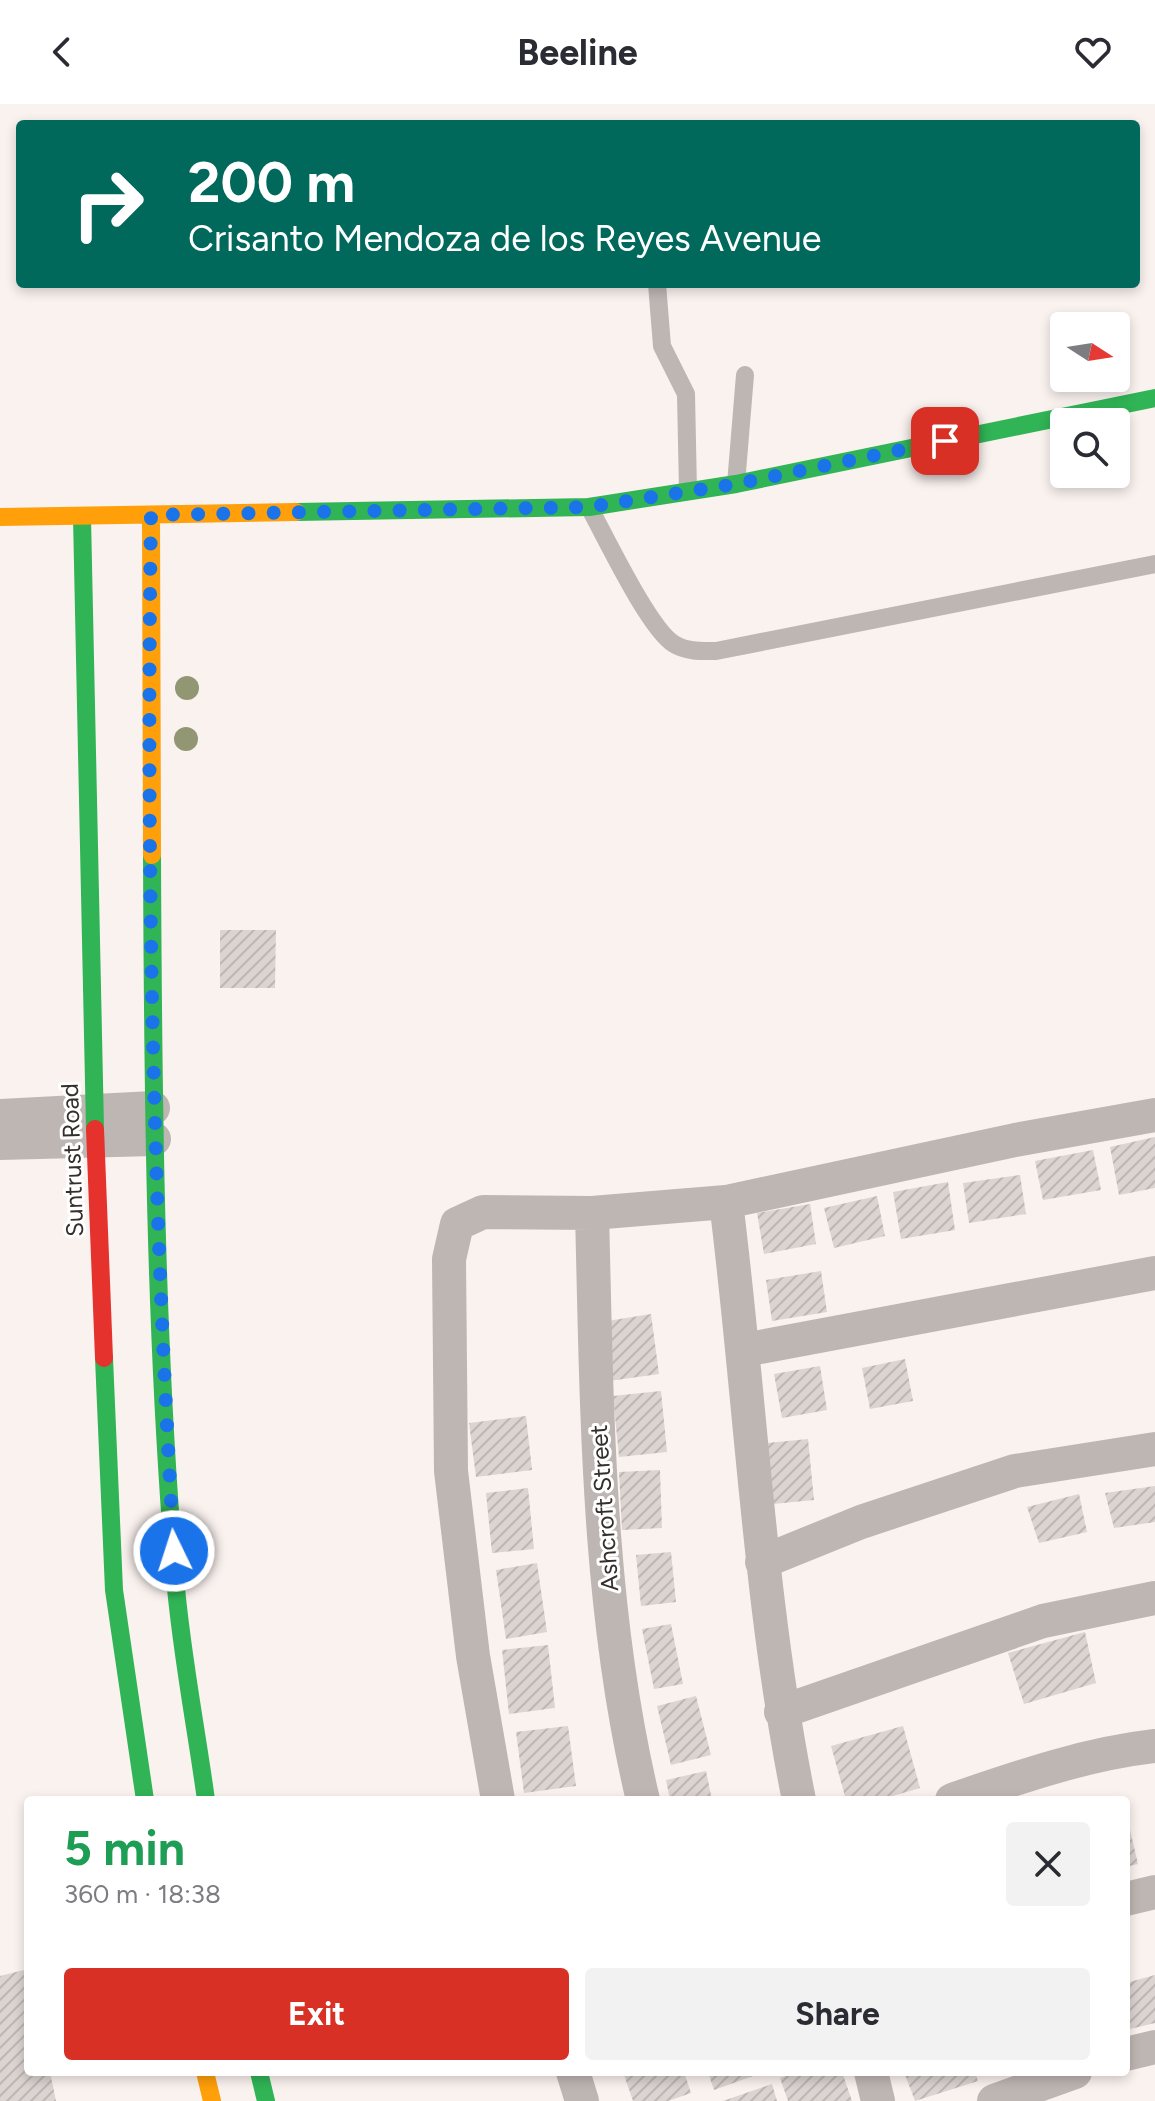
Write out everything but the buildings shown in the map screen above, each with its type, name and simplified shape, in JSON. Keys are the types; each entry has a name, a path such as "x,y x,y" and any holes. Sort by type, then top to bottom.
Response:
{"street":[{"path":"0,517 589,507 736,484 1155,398"},
{"path":"151,515 154,1123 161,1347 175,1580 205,1796"},
{"name":"Suntrust Road","path":"82,517 94,1126 114,1590 144,1796"},
{"path":"497,1796 473,1656 452,1485 451,1239 457,1224 483,1212 592,1213 726,1202 1015,1140 1155,1115"},
{"path":"0,1116 94,1126"},
{"path":"0,1143 94,1126 154,1123"},
{"path":"726,1202 744,1350 762,1562 781,1712 798,1796"},
{"name":"Ashcroft Street","path":"592,1213 598,1456 605,1554 632,1755 642,1796"},
{"path":"744,1350 1155,1273"},
{"path":"762,1562 861,1522 1015,1471 1155,1449"},
{"path":"781,1712 1043,1621 1155,1598"},
{"path":"963,1796 1032,1772 1120,1750 1155,1746"},
{"path":"1130,1898 1155,1892"},
{"path":"1130,2053 1155,2047"},
{"path":"206,2076 212,2101"},
{"path":"872,2076 878,2101"},
{"path":"994,2101 1064,2076"},
{"path":"225,2101 263,2088"}],"lane":[{"path":"657,288 662,346 686,394 688,491"},
{"path":"736,484 745,375"},
{"path":"589,507 662,634 684,649 699,651 716,651 1155,564"}],"traffic: fast":[{"path":"296,512 589,507 736,484 1155,398"},
{"path":"82,517 95,1129"},
{"path":"152,855 154,1126 168,1487 178,1605 205,1796"},
{"path":"104,1358 114,1590 144,1796"},
{"path":"260,2076 266,2101"}],"traffic: slow":[{"path":"0,517 296,512"},
{"path":"151,515 152,855"},
{"path":"206,2076 212,2101"}],"traffic: jam":[{"path":"95,1129 104,1358"}],"route":[{"path":"174,1551 161,1347 153,1108 151,515 589,507 736,484 945,441"}]}
